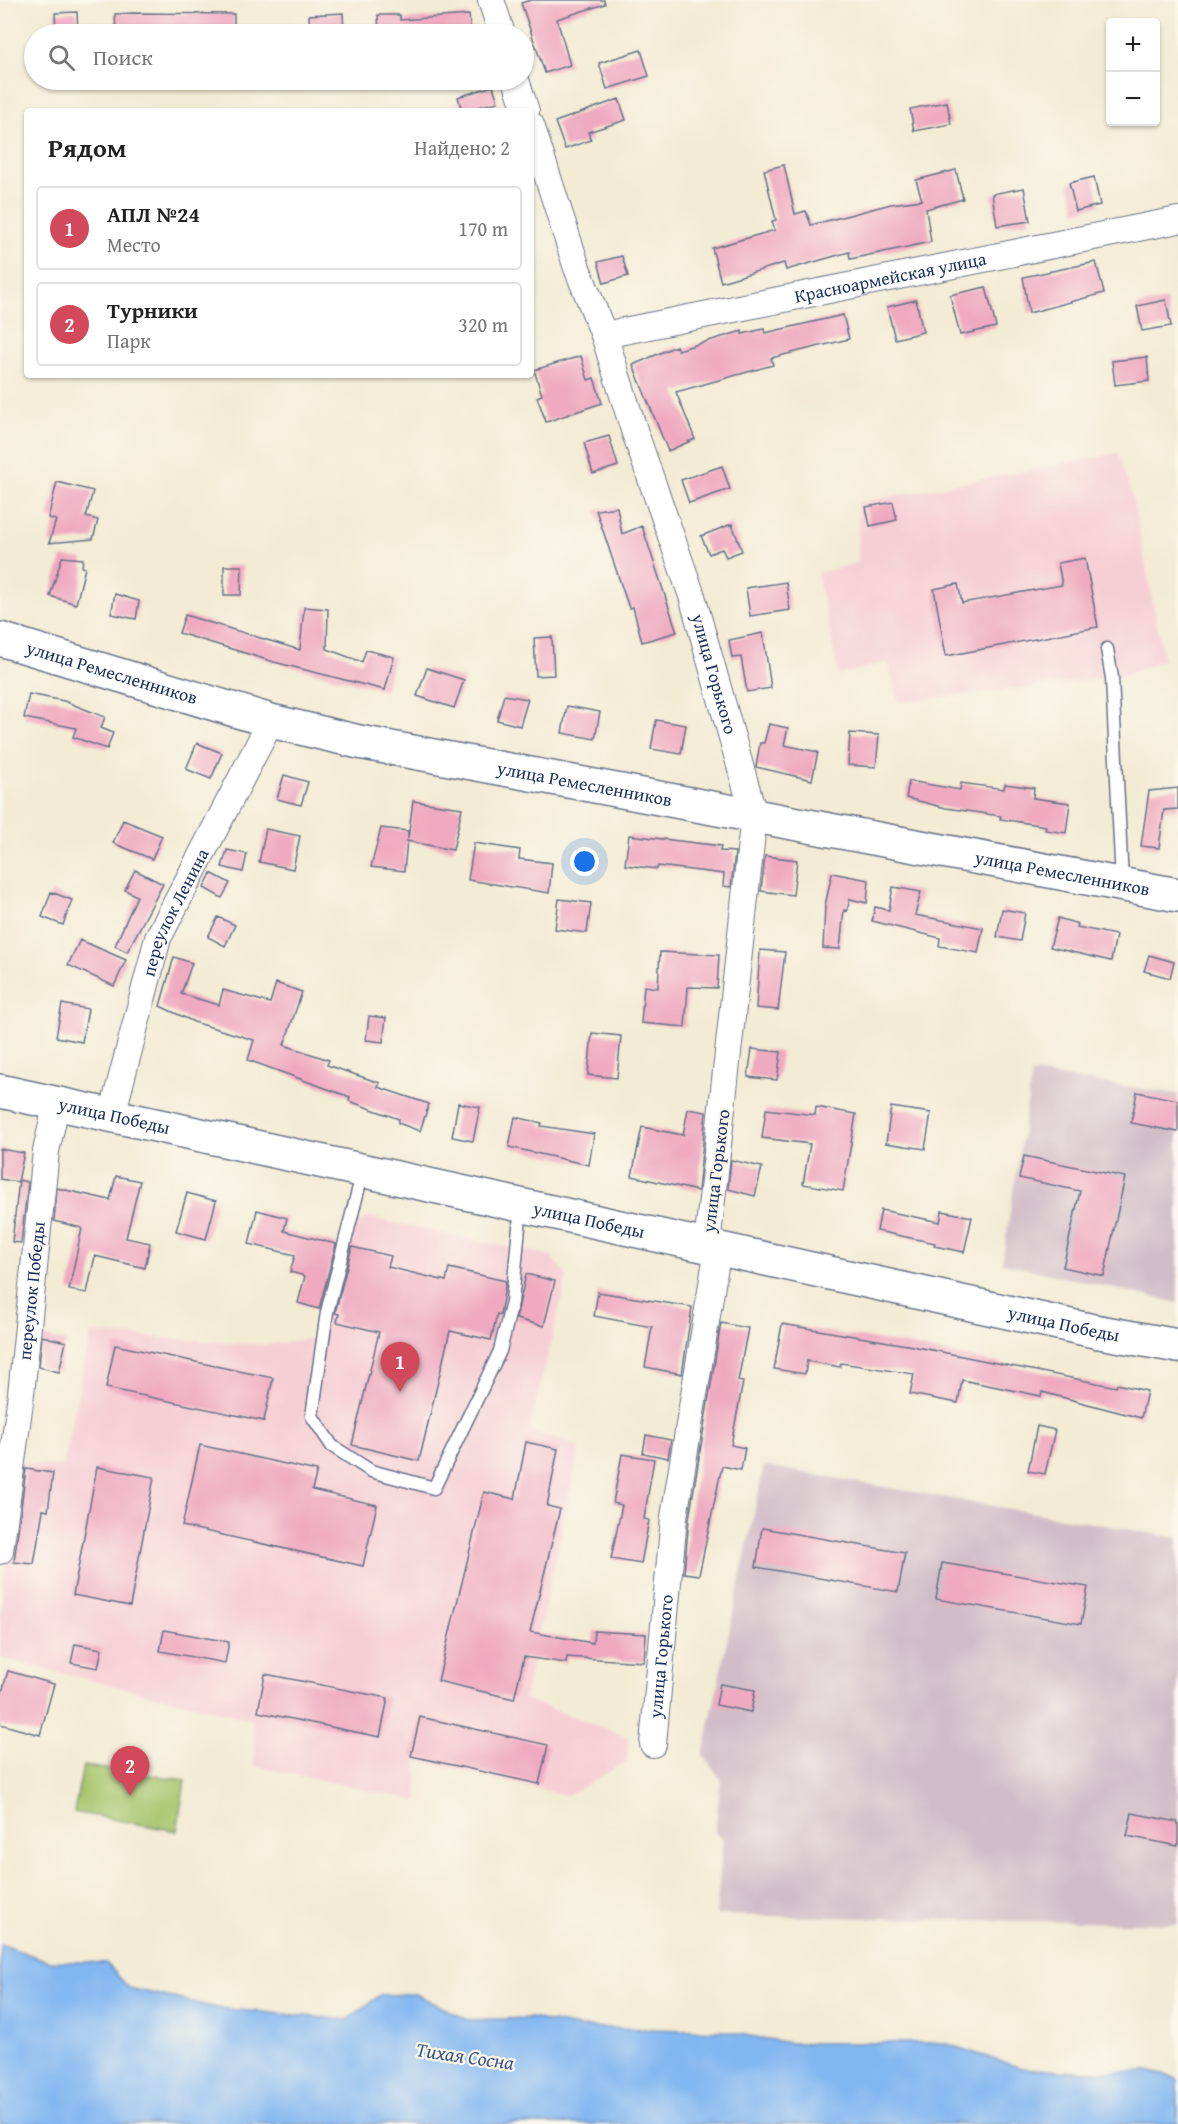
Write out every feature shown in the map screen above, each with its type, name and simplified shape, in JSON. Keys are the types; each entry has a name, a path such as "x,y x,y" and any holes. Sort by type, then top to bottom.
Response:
{"street":[{"path":"491,0 499,24"},
{"path":"519,90 525,108"},
{"name":"улица Горького","path":"534,134 577,268 603,335 634,433 692,596 754,815 712,1246 674,1517 653,1744"},
{"name":"Красноармейская улица","path":"603,335 1178,220"},
{"name":"улица Ремесленников","path":"0,639 271,721 359,742 1178,894"},
{"name":"переулок Ленина","path":"112,1115 158,938 271,721"},
{"name":"улица Победы","path":"0,1091 1094,1331 1178,1346"},
{"name":"переулок Победы","path":"0,1551 21,1394 46,1152 57,1102"}],"lane":[{"path":"1107,649 1112,678 1122,883"},
{"path":"363,1171 327,1312 312,1416 332,1446 371,1471 434,1488 500,1351 512,1302 521,1205"}],"shaded area":[{"path":"1118,453 1133,499 1164,660 1120,677 899,702 888,662 839,675 817,573 858,563 858,503"},
{"path":"1032,1073 1178,1094 1178,1303 1002,1263"},
{"path":"367,1217 551,1256 567,1276 529,1431 580,1447 524,1699 629,1737 627,1761 568,1796 416,1760 418,1801 254,1766 253,1720 0,1658 0,1618 18,1462 63,1466 91,1333 265,1345 316,1338 339,1235"},
{"path":"764,1466 1178,1538 1178,1924 716,1915 723,1839 715,1832 721,1779 703,1755"}],"green space":[{"path":"83,1766 185,1780 177,1831 74,1812"}],"water":[{"name":"Тихая Сосна","path":"0,1944 48,1961 106,1963 129,1988 217,2008 347,2020 380,1995 416,1994 468,2020 530,2018 578,2027 722,2031 790,2043 944,2043 1021,2068 1075,2072 1148,2071 1178,2079 1178,2124 0,2124"}],"building":[{"path":"531,0 604,0 605,4 557,19 570,65 545,73 534,41 534,24 528,24 521,3"},
{"path":"77,12 78,24 56,24 55,13"},
{"path":"343,13 344,24 309,24 309,15"},
{"path":"115,14 234,14 234,24 116,24"},
{"path":"378,15 400,15 400,20 469,15 470,24 378,24"},
{"path":"641,50 649,76 607,89 599,63"},
{"path":"480,90 494,90 498,102 474,108 461,108 458,97"},
{"path":"619,99 626,120 588,132 591,140 565,149 555,122"},
{"path":"947,102 951,124 914,131 910,109"},
{"path":"784,165 795,214 806,211 811,225 891,204 922,200 916,180 956,170 963,199 926,209 931,242 850,259 849,252 786,270 784,263 721,282 712,248 775,230 772,221 776,220 764,170"},
{"path":"1094,177 1100,205 1076,211 1069,183"},
{"path":"1024,188 1030,221 997,226 992,194"},
{"path":"622,256 628,276 604,283 598,262"},
{"path":"1096,262 1104,293 1029,313 1023,277"},
{"path":"986,287 996,327 960,335 950,295"},
{"path":"916,300 923,332 895,339 887,307"},
{"path":"1166,300 1171,326 1142,331 1137,306"},
{"path":"843,315 849,339 771,358 773,365 676,392 695,439 668,451 633,365 676,346 678,350 742,331 742,334 764,329 765,333"},
{"path":"581,356 588,380 594,378 602,403 546,422 537,397 542,395 534,370"},
{"path":"1147,357 1149,381 1115,385 1112,361"},
{"path":"609,436 618,466 593,474 584,443"},
{"path":"722,466 730,489 689,503 681,480"},
{"path":"57,482 93,491 86,517 98,520 93,539 49,543 56,520 48,518"},
{"path":"893,502 897,520 870,526 866,507"},
{"path":"617,507 622,534 642,526 677,632 642,642 633,607 629,608 596,510"},
{"path":"732,524 742,551 726,557 722,549 709,554 701,536"},
{"path":"62,557 83,559 82,567 85,568 76,604 50,596"},
{"path":"1085,558 1098,627 946,656 934,589 958,584 962,603 1062,585 1058,563"},
{"path":"224,566 242,566 241,595 224,595"},
{"path":"786,582 790,610 750,616 746,588"},
{"path":"115,594 139,601 136,619 111,614"},
{"path":"304,607 328,609 327,649 362,662 366,650 394,657 385,690 274,662 179,633 185,615 300,650"},
{"path":"763,633 771,688 747,692 741,657 732,658 729,640"},
{"path":"552,637 554,675 536,676 534,638"},
{"path":"427,668 464,680 454,708 417,696"},
{"path":"29,694 64,701 105,717 101,728 113,733 107,749 73,737 76,728 24,718"},
{"path":"504,695 528,699 520,726 497,720"},
{"path":"567,706 600,712 595,739 562,733"},
{"path":"656,720 686,725 681,754 651,749"},
{"path":"769,724 788,728 784,745 818,752 812,780 756,767 760,743 764,743"},
{"path":"850,733 879,735 876,767 848,765"},
{"path":"197,743 222,753 211,779 186,769"},
{"path":"284,775 308,782 301,805 277,799"},
{"path":"909,781 960,790 961,783 1004,789 1005,784 1034,788 1033,798 1070,803 1066,833 1045,830 1046,826 1000,819 1001,816 946,808 906,798"},
{"path":"1178,788 1178,809 1164,810 1159,848 1141,846 1149,791"},
{"path":"413,801 462,808 453,850 407,841 404,871 371,867 381,828 408,831 408,839"},
{"path":"123,820 162,836 152,859 113,843"},
{"path":"266,829 300,836 293,869 259,862"},
{"path":"629,835 721,846 720,851 735,852 731,887 723,886 724,874 658,866 657,869 625,865"},
{"path":"474,843 520,850 519,859 552,863 549,893 468,880"},
{"path":"227,850 247,854 243,872 222,867"},
{"path":"765,856 797,860 793,895 761,891"},
{"path":"135,870 163,884 127,952 115,946 137,896 125,890"},
{"path":"211,873 230,883 222,898 204,888"},
{"path":"832,873 869,880 867,903 850,899 847,911 844,910 840,949 823,948 825,906"},
{"path":"893,887 921,892 915,915 983,928 978,953 939,946 940,938 872,921 875,907 889,910"},
{"path":"51,892 72,900 63,925 42,917"},
{"path":"559,899 591,903 587,933 555,929"},
{"path":"1002,909 1025,913 1020,941 997,937"},
{"path":"218,917 235,925 225,946 208,937"},
{"path":"1058,918 1078,924 1077,927 1116,935 1111,961 1050,947"},
{"path":"80,940 126,960 114,986 68,965"},
{"path":"760,950 785,952 778,1010 756,1008"},
{"path":"660,952 719,955 717,988 688,987 685,1027 641,1023 644,986 658,988"},
{"path":"1149,955 1174,962 1170,978 1144,971"},
{"path":"174,957 192,963 181,994 219,1005 223,990 270,1003 276,983 302,992 284,1045 329,1060 327,1065 380,1083 378,1087 429,1104 420,1131 398,1123 399,1119 349,1101 350,1097 248,1060 254,1040 194,1022 160,1006"},
{"path":"62,1004 88,1009 82,1042 56,1037"},
{"path":"369,1016 386,1018 383,1042 366,1040"},
{"path":"592,1033 621,1036 617,1078 588,1075"},
{"path":"752,1049 781,1052 777,1080 748,1077"},
{"path":"1137,1092 1178,1100 1178,1132 1131,1123"},
{"path":"458,1103 480,1107 473,1141 452,1137"},
{"path":"816,1107 856,1114 843,1191 803,1184 810,1144 762,1138 766,1109 815,1115"},
{"path":"891,1107 931,1113 925,1149 886,1143"},
{"path":"688,1109 706,1112 698,1191 632,1176 642,1127 683,1135"},
{"path":"515,1117 542,1123 541,1126 594,1134 589,1165 509,1147"},
{"path":"0,1149 24,1153 18,1182 0,1179"},
{"path":"1024,1156 1125,1177 1104,1276 1063,1267 1080,1191 1019,1178"},
{"path":"731,1160 762,1167 755,1196 728,1189"},
{"path":"116,1176 140,1181 126,1238 150,1243 145,1268 95,1256 87,1293 69,1290 82,1228 54,1221 57,1188 110,1200"},
{"path":"19,1180 28,1182 21,1243 12,1242"},
{"path":"187,1193 216,1201 206,1239 176,1231"},
{"path":"257,1210 287,1218 284,1231 336,1244 319,1309 298,1303 305,1276 290,1272 295,1255 249,1244"},
{"path":"881,1210 940,1222 942,1211 972,1217 964,1252 934,1246 935,1243 877,1231"},
{"path":"352,1247 391,1256 388,1267 446,1281 449,1268 506,1281 500,1315 497,1314 491,1340 450,1331 419,1461 352,1445 379,1332 337,1322 339,1314 335,1313"},
{"path":"526,1274 555,1281 544,1326 516,1319"},
{"path":"598,1292 692,1307 682,1374 645,1367 652,1327 594,1316"},
{"path":"721,1323 748,1328 738,1381 743,1382 731,1445 745,1448 741,1470 722,1466 699,1575 684,1573 689,1519"},
{"path":"782,1324 907,1345 1116,1387 1117,1384 1147,1391 1141,1418 1042,1392 1041,1396 962,1380 958,1403 910,1394 914,1374 841,1363 840,1367 807,1361 805,1374 774,1369"},
{"path":"42,1336 66,1342 59,1372 39,1367"},
{"path":"115,1345 273,1378 264,1421 106,1388"},
{"path":"1037,1426 1055,1430 1045,1474 1028,1471"},
{"path":"646,1435 671,1440 668,1458 643,1453"},
{"path":"526,1442 558,1449 547,1506 560,1509 530,1632 593,1643 594,1631 646,1634 644,1662 567,1657 566,1663 524,1657 514,1699 438,1681 484,1492 515,1499"},
{"path":"200,1445 317,1471 312,1490 377,1505 363,1566 182,1526"},
{"path":"622,1454 654,1459 644,1519 649,1520 641,1564 611,1559 622,1505 613,1503"},
{"path":"97,1467 154,1477 130,1606 73,1595"},
{"path":"26,1469 53,1473 48,1511 43,1510 34,1564 14,1562"},
{"path":"762,1528 905,1553 898,1592 756,1567"},
{"path":"942,1563 1088,1587 1081,1624 936,1599"},
{"path":"164,1630 229,1642 225,1663 160,1651"},
{"path":"75,1644 102,1649 98,1668 71,1663"},
{"path":"8,1671 54,1684 40,1735 0,1724 0,1699"},
{"path":"265,1674 388,1698 380,1737 258,1712"},
{"path":"720,1684 755,1690 751,1712 716,1705"},
{"path":"420,1717 548,1745 539,1784 411,1756"},
{"path":"1132,1813 1178,1822 1178,1846 1127,1836"}],"place":[{"name":"АПЛ №24","path":"400,1392"},
{"name":"Турники","path":"130,1796"}]}
